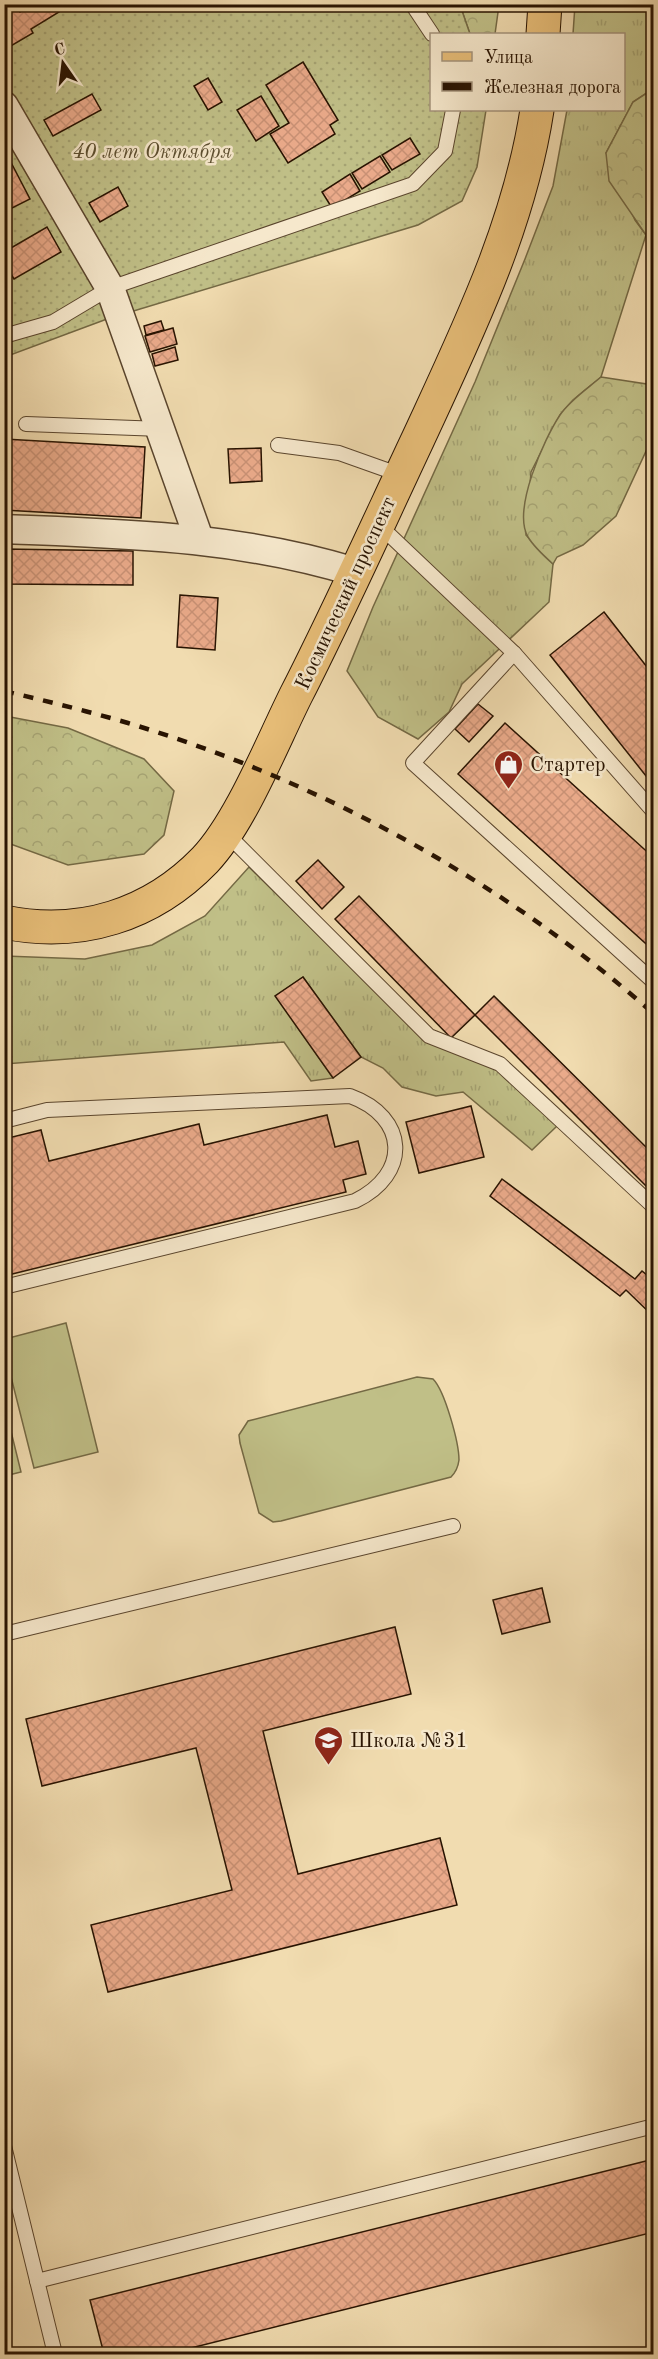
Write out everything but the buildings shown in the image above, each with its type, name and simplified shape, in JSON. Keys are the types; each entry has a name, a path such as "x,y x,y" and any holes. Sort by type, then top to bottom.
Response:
{"main road":[{"path":"543,33 545,4"},
{"name":"Космический проспект","path":"4,922 20,925 78,926 132,912 166,893 205,860 226,834 356,572 478,309 518,192 537,111"}],"street":[{"path":"4,106 110,288 162,429 199,539"},
{"path":"4,529 199,539 301,556 356,572"}],"lane":[{"path":"412,4 431,33"},
{"path":"4,336 52,322 110,288 413,184 445,151 453,111"},
{"path":"26,424 162,429"},
{"path":"278,445 339,453 401,475"},
{"path":"378,524 514,653 654,812"},
{"path":"514,653 412,763 654,982"},
{"path":"226,834 429,1036 500,1064 654,1207"},
{"path":"4,1121 47,1110 350,1096 370,1103 386,1117 394,1136 395,1157 388,1176 374,1192 355,1201 4,1287"},
{"path":"4,1115 33,1114"},
{"path":"4,1634 453,1526"},
{"path":"37,2281 654,2126"},
{"path":"4,2146 56,2355"}],"green space":[{"name":"40 лет Октября","path":"5,5 460,5 470,33 430,33 430,111 486,111 477,167 462,201 418,225 107,319 5,357"},
{"path":"460,5 499,5 495,33 470,33"},
{"path":"575,5 653,5 653,89 633,102 606,153 635,220 646,235 601,377 573,400 560,415 531,472 526,535 553,564 549,602 462,684 449,712 418,739 378,717 347,671 373,607 475,382 525,259 553,186 567,111 625,111 625,33 573,33"},
{"path":"653,89 653,233 646,235 609,181 606,153 633,102"},
{"path":"601,377 653,385 653,436 616,516 583,545 557,557 553,564 528,537 524,525 527,493 546,440 560,415"},
{"path":"5,716 68,728 144,759 174,791 164,835 144,854 68,865 5,842"},
{"path":"249,867 426,1041 499,1069 557,1126 532,1150 463,1092 436,1096 402,1087 383,1068 361,1057 303,977 276,996 333,1078 311,1081 284,1042 5,1064 5,956 85,959 152,945 205,916"},
{"path":"66,1323 98,1452 34,1468 5,1353 5,1339"},
{"path":"417,1377 433,1379 446,1405 454,1430 459,1460 451,1477 281,1521 273,1522 259,1513 239,1435 248,1421"},
{"path":"5,1407 21,1472 4,1476"}],"railway":[{"path":"4,691 128,723 200,747 270,774 339,805 406,840 472,879 535,921 596,966 654,1014"}],"place":[{"name":"Стартер","path":"509,790"},
{"name":"Школа №31","path":"329,1766"}]}
